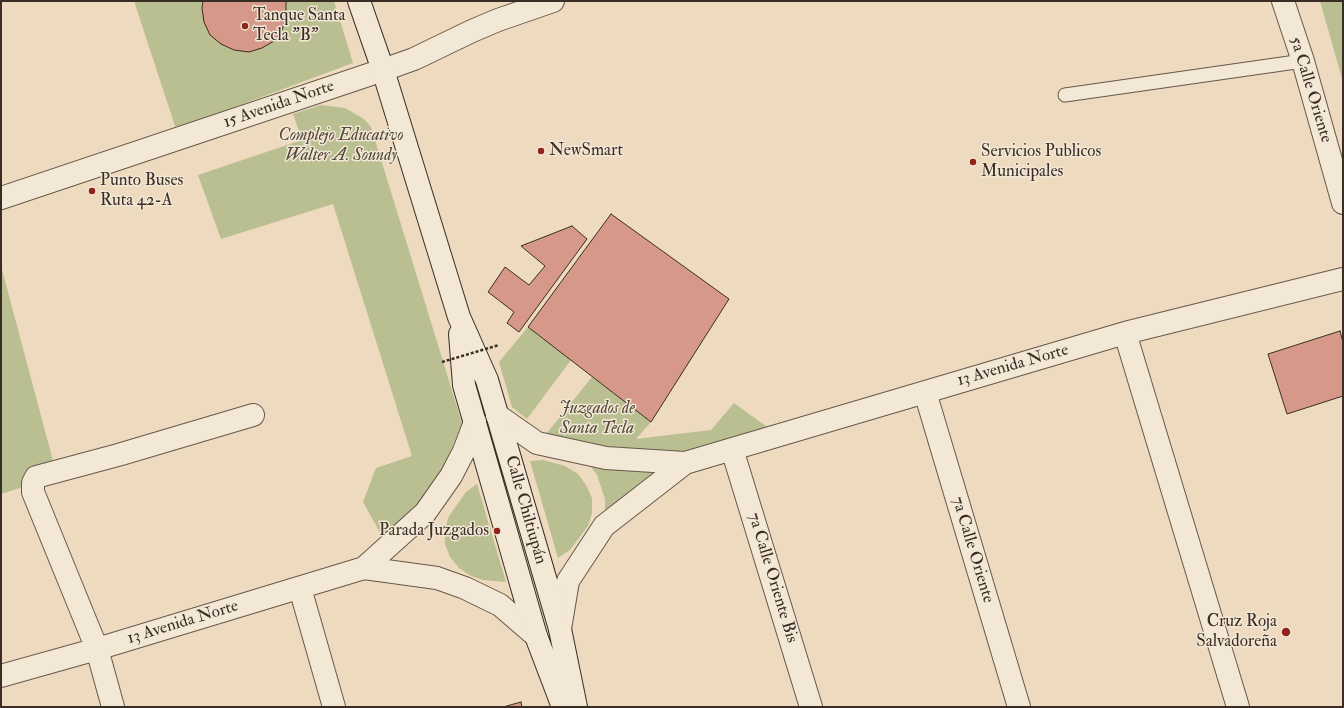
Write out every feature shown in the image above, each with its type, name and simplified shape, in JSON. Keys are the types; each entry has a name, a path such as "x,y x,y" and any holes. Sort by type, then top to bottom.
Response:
{"street":[{"name":"Calle Chiltiupán","path":"360,1 383,70 458,317 487,380 560,628 576,707"},
{"name":"15 Avenida Norte","path":"1,198 414,59 498,20 553,1"},
{"name":"5a Calle Oriente","path":"1283,1 1303,61 1343,203"},
{"name":"13 Avenida Norte","path":"497,415 537,443 606,458 685,463 1125,333 1343,279"},
{"name":"Calle Chiltiupán","path":"458,317 464,385 536,636 563,707"},
{"path":"1125,333 1238,707"},
{"name":"7a Calle Oriente","path":"925,392 1019,707"},
{"path":"113,707 97,649 33,492 33,483 36,477 118,455 253,415"},
{"name":"13 Avenida Norte","path":"1,676 97,649 364,568 425,513 451,476 464,451 475,422"},
{"name":"7a Calle Oriente Bis","path":"732,449 812,707"},
{"name":"13 Avenida Norte","path":"560,628 568,580 604,526 685,463"},
{"name":"13 Avenida Norte","path":"364,568 437,578 465,588 500,605 536,636"},
{"path":"300,588 334,707"}],"lane":[{"path":"1065,95 1303,61"}],"path":[{"path":"442,362 499,345"}],"green space":[{"path":"134,1 334,1 353,63 176,129"},
{"path":"1320,1 1343,1 1343,82"},
{"name":"Complejo Educativo Walter A. Soundy","path":"321,105 345,108 364,119 371,127 462,423 445,465 417,509 383,538 363,502 376,468 412,456 333,204 221,239 198,175 302,140 293,114"},
{"path":"1,266 57,476 1,494"},
{"name":"Juzgados de Santa Tecla","path":"528,327 571,360 527,419 512,407 499,362"},
{"name":"Juzgados de Santa Tecla","path":"592,377 651,422 636,439 711,430 734,403 774,432 683,458 606,452 546,434"},
{"path":"543,460 565,466 578,474 586,485 592,498 592,513 588,526 570,550 558,558 530,461"},
{"path":"591,467 666,468 605,510 605,499 597,475"},
{"path":"477,484 506,582 483,580 471,576 459,568 450,557 445,544 445,529 449,516 466,492"}],"building":[{"name":"Tanque Santa Tecla \"B\"","path":"203,1 286,1 286,17 282,30 274,41 262,48 249,52 234,50 221,44 210,35 204,22 202,8"},
{"name":"Juzgados de Santa Tecla","path":"611,214 729,299 651,422 528,327"},
{"path":"572,226 587,239 519,332 507,323 514,312 488,292 505,267 529,285 545,266 521,246"},
{"path":"1340,331 1343,342 1343,396 1287,414 1268,354"},
{"path":"521,702 522,707 503,707"}],"place":[{"name":"Tanque Santa Tecla \"B\"","path":"245,26"},
{"name":"NewSmart","path":"541,151"},
{"name":"Servicios Publicos Municipales","path":"973,162"},
{"name":"Punto Buses Ruta 42-A","path":"92,191"},
{"name":"Parada Juzgados","path":"497,531"},
{"name":"Cruz Roja Salvadoreña","path":"1286,632"}]}
